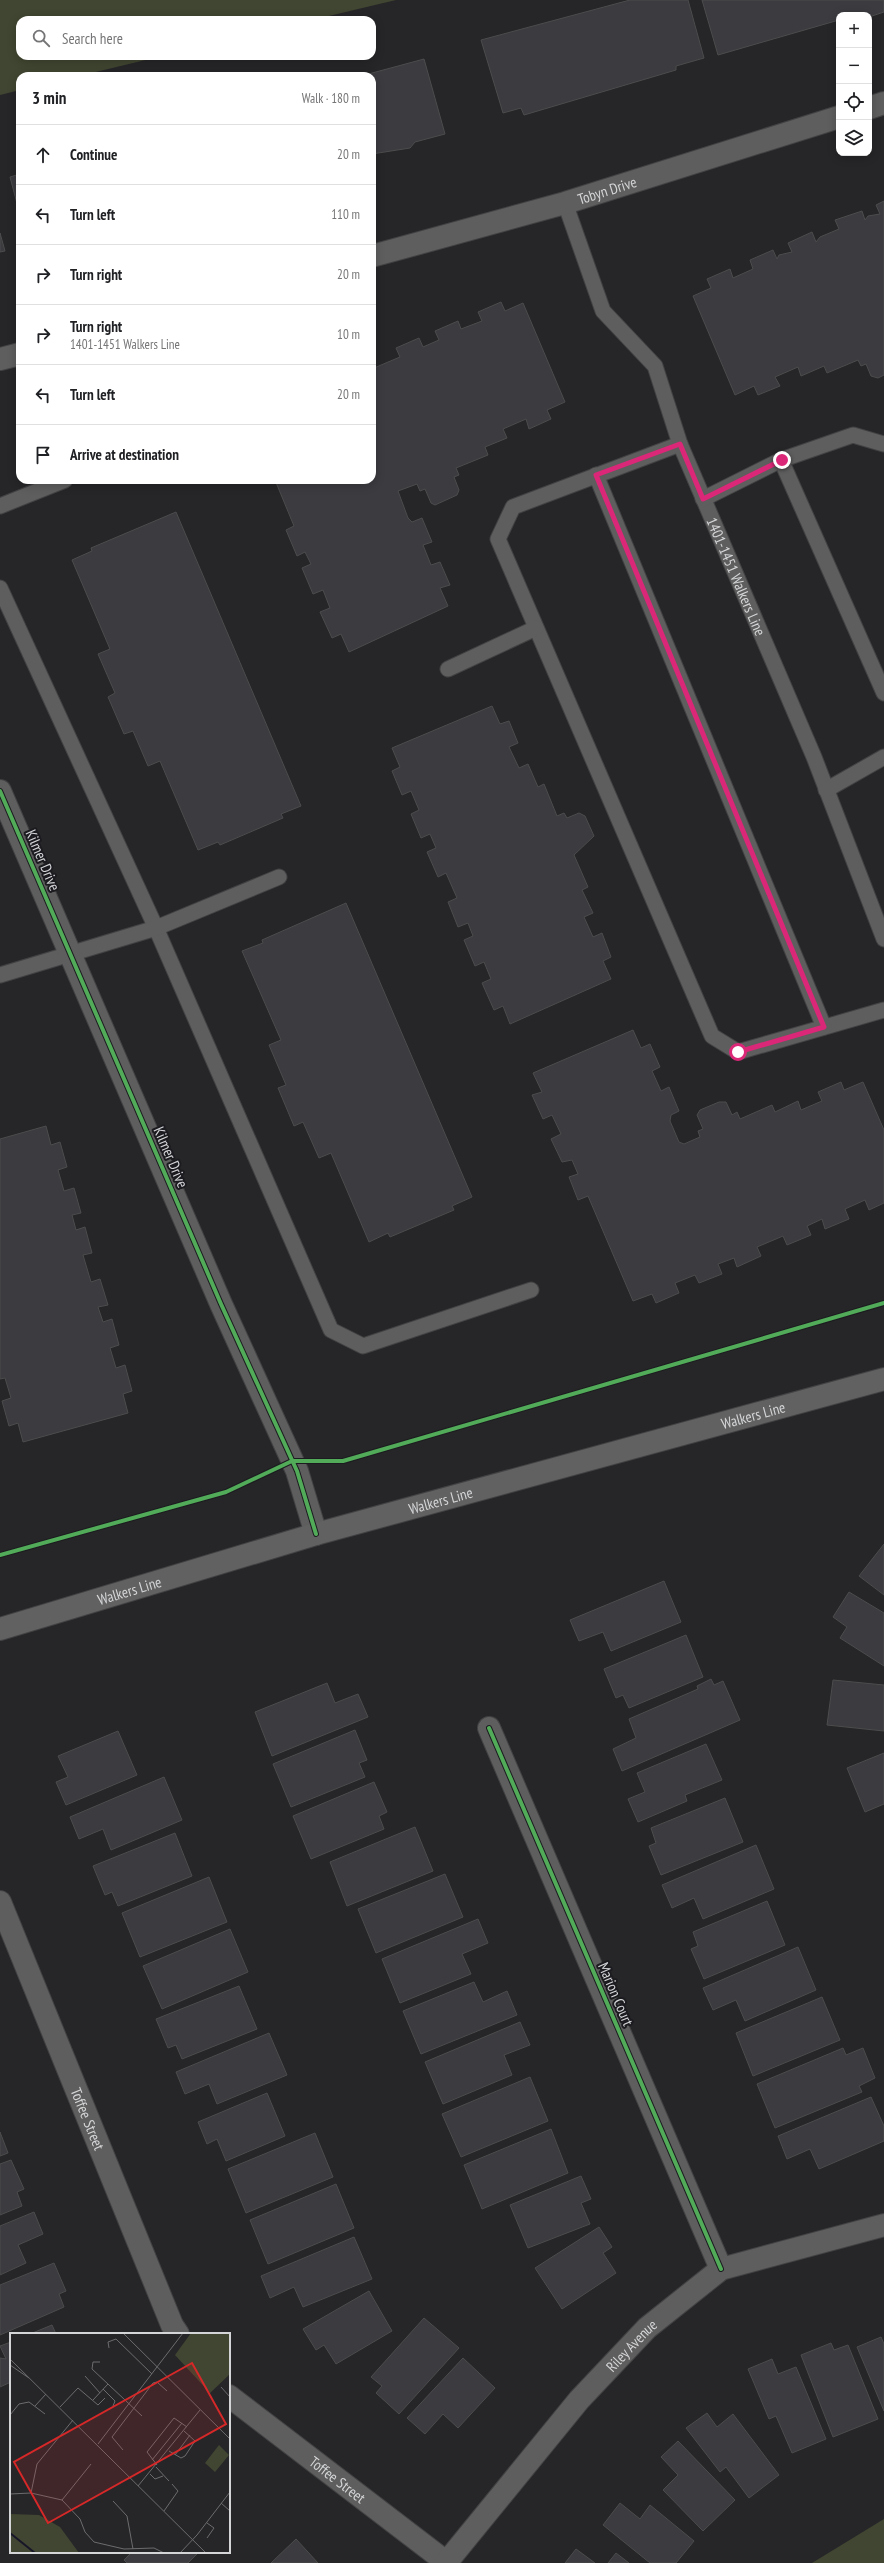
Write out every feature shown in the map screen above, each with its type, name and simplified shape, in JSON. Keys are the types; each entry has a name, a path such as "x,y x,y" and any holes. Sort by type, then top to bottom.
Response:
{"main road":[{"name":"Walkers Line","path":"0,1629 316,1534 884,1379"}],"street":[{"path":"872,107 884,104"},
{"name":"Tobyn Drive","path":"376,255 565,203 836,119"},
{"path":"0,359 16,355"},
{"name":"Kilmer Drive","path":"0,791 221,1304 297,1471 316,1534"},
{"name":"Marion Court","path":"490,1728 721,2269"},
{"name":"Toffee Street","path":"0,1902 172,2325 177,2333"},
{"name":"Riley Avenue","path":"446,2563 579,2400 647,2328 721,2269 884,2225"},
{"name":"Toffee Street","path":"230,2397 446,2563"}],"lane":[{"name":"1401-1451 Walkers Line","path":"565,203 603,311 655,366 680,444 826,790 884,939"},
{"path":"703,499 782,460 853,435 884,444"},
{"path":"680,444 514,507 498,539 712,1036 738,1052 884,1010"},
{"path":"782,460 884,693"},
{"path":"596,475 824,1027"},
{"path":"0,506 55,484"},
{"path":"0,588 156,928 331,1330 364,1346 531,1290"},
{"path":"448,669 536,628"},
{"path":"826,790 884,757"},
{"path":"0,975 156,928 279,877"}],"green space":[{"path":"0,0 396,0 329,16 16,16 16,60 145,60 96,72 16,72 16,91 0,95"},
{"path":"884,2519 884,2563 812,2563"}],"building":[{"path":"630,0 688,0 704,58 676,66 676,70 524,115 521,108 503,113 481,40"},
{"path":"702,0 884,0 884,12 872,16 872,12 836,12 836,21 718,55"},
{"path":"424,59 445,134 415,142 410,148 376,153 376,72"},
{"path":"16,175 16,200 10,177"},
{"path":"884,201 884,375 878,378 871,376 866,364 861,366 858,360 827,373 824,366 801,376 798,367 775,377 780,386 758,395 754,386 735,395 693,296 711,288 707,279 730,269 733,278 753,269 750,260 773,250 777,259 779,255 792,252 788,243 812,232 816,242 820,237 839,229 835,220 862,211 865,220 868,216 880,214 876,205"},
{"path":"0,233 5,251 0,252"},
{"path":"501,302 505,311 523,303 565,402 547,410 551,419 529,429 526,419 503,429 507,438 485,447 488,455 456,468 459,475 454,477 459,490 457,495 435,505 431,503 425,489 420,491 417,484 398,491 408,518 412,522 422,518 432,542 423,545 431,565 440,562 450,585 440,588 448,606 349,652 341,634 332,638 320,612 330,608 323,590 313,594 302,568 311,564 305,552 297,556 286,530 294,526 277,484 376,484 376,367 400,357 396,348 419,338 423,347 439,340 435,331 458,321 461,329 482,321 478,312"},
{"path":"176,512 301,806 281,814 283,818 220,845 218,842 198,850 160,761 148,766 133,731 124,734 108,697 115,693 98,654 110,649 72,560 92,551 91,548"},
{"path":"492,706 500,724 509,721 518,743 509,747 519,768 528,764 538,787 544,784 557,816 564,813 567,818 579,813 585,816 594,836 574,855 588,887 582,890 593,913 584,917 593,937 602,933 611,957 603,961 611,979 510,1024 503,1006 494,1010 482,983 491,979 484,962 475,966 464,940 473,936 468,923 458,927 448,902 457,898 446,873 438,877 427,852 436,848 430,834 421,838 411,814 419,810 411,791 402,795 392,771 400,767 392,748"},
{"path":"346,903 472,1197 452,1206 454,1210 390,1237 388,1233 369,1242 331,1153 319,1158 303,1122 294,1126 278,1088 286,1085 269,1045 281,1040 242,951 263,943 262,940"},
{"path":"633,1030 641,1048 650,1044 660,1067 652,1071 661,1091 669,1087 679,1111 671,1115 670,1121 679,1142 684,1144 700,1137 698,1131 703,1129 697,1115 700,1110 719,1102 726,1102 732,1115 737,1112 740,1119 772,1105 775,1112 798,1101 801,1110 822,1101 818,1092 841,1082 844,1090 863,1082 884,1130 884,1203 869,1210 865,1200 845,1209 849,1219 825,1229 822,1219 807,1226 811,1235 787,1245 783,1236 757,1247 761,1256 737,1267 734,1258 718,1264 722,1274 699,1283 695,1275 675,1283 679,1293 656,1303 652,1294 633,1301 588,1196 578,1200 569,1177 578,1174 572,1160 562,1162 551,1139 561,1134 552,1115 543,1119 532,1095 542,1092 533,1073"},
{"path":"46,1126 51,1145 60,1142 67,1167 58,1170 64,1191 74,1188 81,1213 72,1215 76,1230 85,1227 92,1253 83,1255 91,1282 100,1279 108,1305 98,1307 103,1322 112,1319 119,1345 110,1348 116,1368 125,1365 132,1391 123,1394 128,1413 23,1442 18,1423 9,1426 2,1401 11,1398 5,1378 0,1379 0,1139"},
{"path":"884,1544 884,1595 859,1576"},
{"path":"664,1581 681,1622 611,1651 603,1632 579,1641 570,1620"},
{"path":"849,1592 884,1613 884,1666 840,1638 847,1627 833,1617"},
{"path":"686,1635 703,1677 629,1708 623,1695 616,1698 604,1669"},
{"path":"711,1679 714,1685 723,1681 740,1720 622,1771 613,1749 636,1738 629,1719 698,1689 697,1686"},
{"path":"833,1680 884,1685 884,1731 827,1725"},
{"path":"327,1683 335,1703 358,1694 368,1717 272,1756 255,1712"},
{"path":"355,1730 367,1760 359,1763 365,1777 291,1807 273,1764"},
{"path":"118,1731 137,1775 66,1805 56,1782 68,1777 58,1756"},
{"path":"706,1744 722,1780 685,1795 687,1801 638,1822 628,1799 645,1792 637,1773"},
{"path":"884,1753 884,1804 865,1812 847,1768"},
{"path":"164,1777 182,1820 111,1850 103,1829 79,1839 70,1817"},
{"path":"374,1782 387,1812 379,1816 384,1829 311,1859 293,1816"},
{"path":"725,1798 743,1842 661,1875 649,1846 656,1843 651,1828"},
{"path":"415,1827 433,1871 347,1906 330,1862"},
{"path":"175,1833 192,1876 118,1906 112,1892 105,1895 93,1866"},
{"path":"756,1845 774,1889 703,1919 694,1898 672,1908 662,1885"},
{"path":"445,1874 463,1917 376,1953 358,1909"},
{"path":"209,1877 227,1922 140,1957 122,1913"},
{"path":"767,1901 785,1945 704,1979 691,1949 698,1946 693,1932"},
{"path":"478,1919 488,1943 462,1954 471,1974 400,2003 382,1959"},
{"path":"230,1929 248,1972 162,2009 143,1966"},
{"path":"798,1947 816,1990 745,2021 736,2000 713,2010 703,1988"},
{"path":"474,1982 483,2002 507,1991 517,2015 421,2054 403,2011"},
{"path":"239,1986 257,2029 182,2059 176,2045 168,2048 156,2019"},
{"path":"822,1997 840,2040 753,2076 736,2033"},
{"path":"520,2022 530,2045 504,2055 512,2075 443,2104 425,2062"},
{"path":"269,2033 287,2075 217,2104 209,2084 185,2094 176,2072"},
{"path":"843,2048 846,2055 863,2048 875,2078 859,2086 862,2092 775,2128 757,2084"},
{"path":"530,2077 548,2121 461,2157 442,2114"},
{"path":"267,2093 285,2136 226,2161 217,2139 207,2144 198,2122"},
{"path":"871,2097 884,2126 884,2141 819,2169 810,2149 787,2159 778,2136"},
{"path":"551,2129 568,2173 482,2209 464,2165"},
{"path":"0,2132 8,2153 0,2156"},
{"path":"315,2133 333,2177 246,2213 228,2169"},
{"path":"11,2160 24,2189 17,2192 22,2206 0,2215 0,2164"},
{"path":"581,2176 591,2199 581,2203 590,2224 528,2248 510,2205"},
{"path":"336,2184 354,2228 268,2264 250,2220"},
{"path":"34,2212 43,2234 18,2245 26,2263 0,2275 0,2226"},
{"path":"599,2227 612,2247 603,2253 616,2273 562,2309 535,2268"},
{"path":"354,2237 372,2279 303,2307 294,2287 270,2298 261,2276"},
{"path":"54,2263 66,2291 59,2294 64,2307 0,2335 0,2285"},
{"path":"369,2291 392,2331 336,2364 324,2345 316,2350 303,2329"},
{"path":"424,2318 459,2348 399,2414 376,2393 382,2386 371,2377"},
{"path":"52,2325 56,2333 32,2333"},
{"path":"881,2337 884,2344 884,2411 857,2347"},
{"path":"10,2342 10,2382 0,2387 0,2358 6,2359 0,2346"},
{"path":"831,2343 834,2350 848,2345 878,2419 833,2437 801,2355"},
{"path":"463,2358 495,2388 458,2428 443,2414 425,2434 407,2418"},
{"path":"772,2359 778,2374 796,2367 826,2439 792,2453 776,2416 769,2419 748,2369"},
{"path":"707,2413 717,2427 733,2414 779,2475 749,2498 726,2467 720,2472 686,2428"},
{"path":"678,2441 735,2500 703,2531 663,2490 678,2475 661,2457"},
{"path":"620,2503 640,2519 650,2505 694,2541 676,2563 650,2563 603,2525"},
{"path":"296,2539 318,2563 271,2563"},
{"path":"576,2549 595,2563 565,2563"},
{"path":"131,2553 198,2553 188,2563 127,2563 124,2560"},
{"path":"616,2553 629,2563 608,2563"}],"cycle path":[{"path":"0,791 221,1304 297,1471 316,1534"},
{"path":"0,1555 226,1492 292,1461 343,1461 884,1303"},
{"path":"489,1728 721,2269"}],"route":[{"path":"738,1052 824,1027 596,475 680,444 703,499 782,460"}]}
